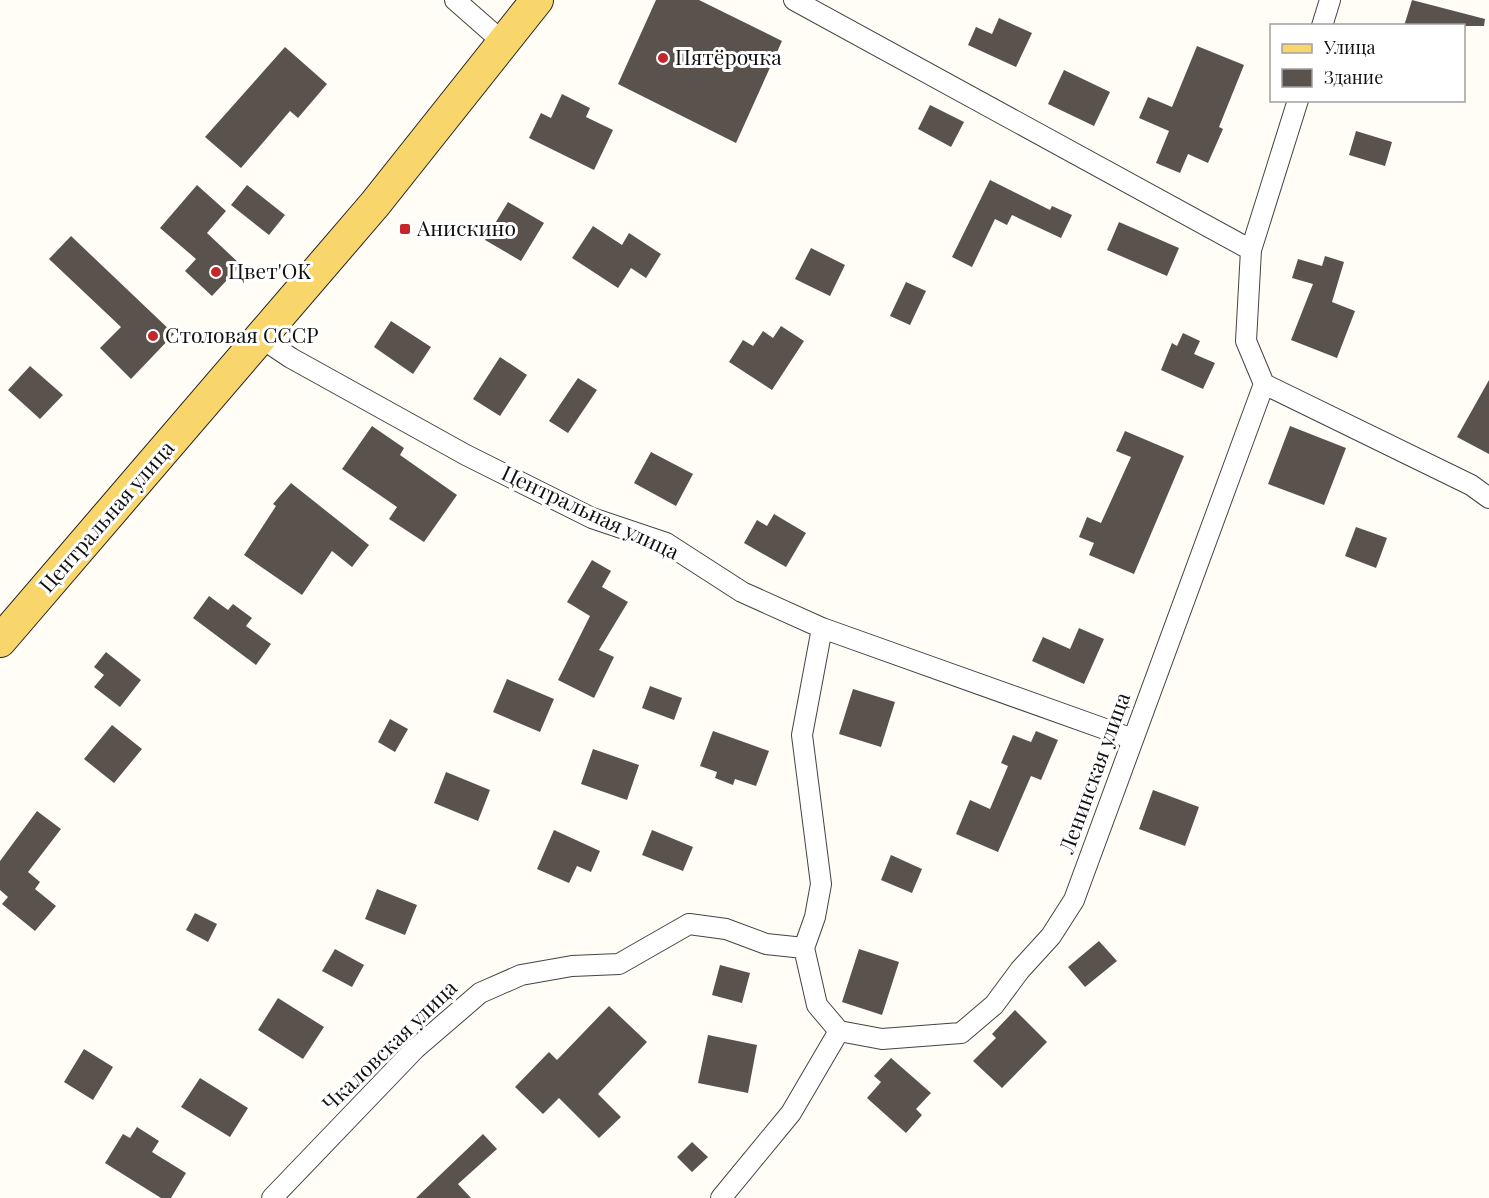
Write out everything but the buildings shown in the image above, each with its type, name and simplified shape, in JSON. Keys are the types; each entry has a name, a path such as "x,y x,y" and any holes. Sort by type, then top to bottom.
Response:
{"main road":[{"name":"Центральная улица","path":"0,641 375,204 505,44 537,0"}],"street":[{"path":"455,0 505,44"},
{"path":"794,0 1251,250"},
{"path":"1323,24 1330,0"},
{"path":"1297,102 1251,250 1246,341 1264,384 1471,486 1489,498"},
{"name":"Центральная улица","path":"261,338 291,358 466,455 592,518 666,543 742,592 822,628 1133,739"},
{"name":"Ленинская улица","path":"839,1032 882,1039 961,1033 994,1005 1020,969 1051,936 1074,900 1264,384"},
{"path":"721,1198 791,1113 839,1032 817,1005 804,948 815,917 822,885 802,735 822,628"},
{"name":"Чкаловская улица","path":"272,1198 415,1049 480,993 521,975 572,966 619,964 689,924 726,929 766,944 804,948"}],"place":[{"name":"Пятёрочка","path":"663,58"},
{"name":"Анискино","path":"405,229"},
{"name":"Цвет'OK","path":"216,272"},
{"name":"Столовая СССР","path":"153,336"}]}
